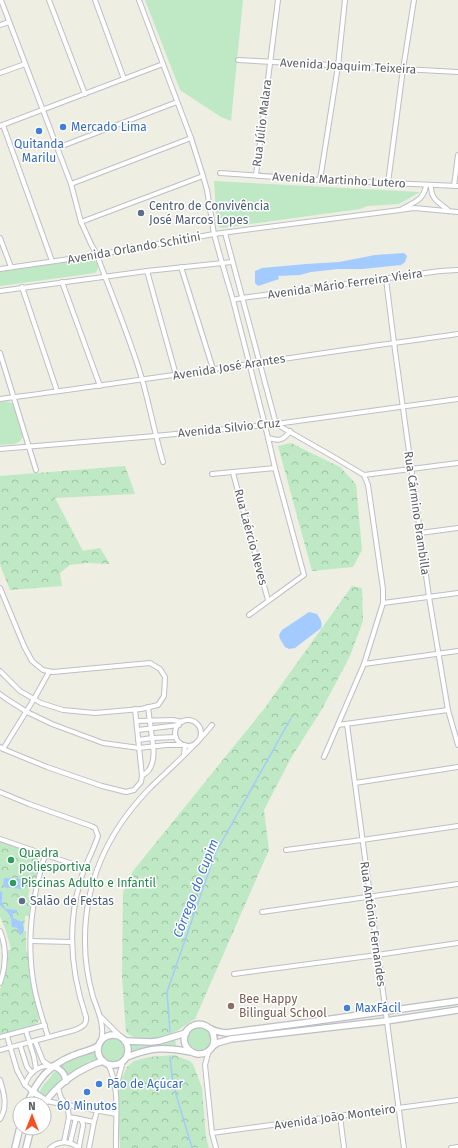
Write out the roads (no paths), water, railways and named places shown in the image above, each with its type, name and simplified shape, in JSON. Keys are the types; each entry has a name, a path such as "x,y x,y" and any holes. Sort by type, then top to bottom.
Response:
{"street":[{"path":"1,0 24,64 71,184 81,222 97,255 142,379 155,436 163,462"},
{"path":"49,0 85,94"},
{"path":"95,0 124,79"},
{"path":"140,0 191,138 207,190 214,234 233,300 275,468 304,575 249,615"},
{"name":"Rua Júlio Malara","path":"256,175 278,0"},
{"path":"320,180 338,66 345,0"},
{"path":"388,183 414,0"},
{"path":"0,26 9,22"},
{"name":"Avenida Joaquim Teixeira","path":"238,60 458,72"},
{"path":"0,73 24,64"},
{"path":"52,261 1,126 163,64"},
{"path":"57,148 177,102"},
{"path":"71,184 191,138"},
{"path":"456,186 458,155"},
{"name":"Avenida Martinho Lutero","path":"220,173 426,186 456,186"},
{"path":"81,222 203,176"},
{"path":"400,210 422,197 426,186"},
{"path":"431,186 431,194 433,197 450,211"},
{"name":"Avenida Orlando Schitini","path":"0,269 97,255 214,234 414,208 458,212"},
{"path":"225,233 258,362 276,424 364,475 368,485 383,589 383,603 364,664 324,757"},
{"path":"0,238 11,267"},
{"name":"Avenida Orlando Schitini","path":"0,290 146,271 232,262"},
{"path":"182,267 213,369"},
{"name":"Avenida Mário Ferreira Vieira","path":"233,300 440,271 458,270"},
{"path":"146,271 176,375"},
{"name":"Rua Cármino Brambilla","path":"386,279 429,597 448,710 458,745"},
{"path":"62,282 100,386"},
{"path":"22,287 57,391"},
{"name":"Avenida José Arantes","path":"0,399 458,334"},
{"path":"0,353 36,470"},
{"name":"Avenida Silvio Cruz","path":"0,449 276,424 458,399"},
{"path":"268,438 281,440 286,438 290,431"},
{"path":"364,475 458,463"},
{"path":"212,474 275,468"},
{"name":"Rua Laércio Neves","path":"233,473 268,600"},
{"path":"420,533 458,528"},
{"path":"0,588 24,646 32,661 43,670 53,672 150,663 160,669 165,677 164,696 158,704 135,710 95,713 63,710 41,703 20,691 0,672"},
{"path":"383,603 458,593"},
{"path":"364,664 458,651"},
{"path":"49,672 27,712 2,748 47,767 102,786 126,792 134,790 141,782 142,776 135,710"},
{"path":"0,694 27,712 52,724 103,743 139,748 167,745 189,746 197,743 201,736 200,728 197,724 190,721 165,727 138,730"},
{"path":"142,776 149,771 153,762 152,728 148,707"},
{"path":"338,725 448,710"},
{"path":"137,721 173,720 180,724"},
{"path":"180,724 176,728 176,737 181,744 185,745"},
{"name":"Rua Antônio Fernandes","path":"346,724 404,1148"},
{"path":"116,1148 115,1092 111,1071 99,1056 98,1051 102,1032 87,968 85,933 89,898 98,865 115,832 126,815 148,790 197,743 212,725 207,729 200,728"},
{"path":"138,740 176,737"},
{"path":"184,756 185,745"},
{"path":"354,783 458,767"},
{"path":"0,792 91,826 96,830 98,836 84,868 80,884 74,914 72,942 76,982 86,1017 86,1022 82,1027 0,1050"},
{"path":"286,850 458,826"},
{"path":"0,839 84,868"},
{"path":"45,855 34,897 31,941 34,987 48,1037"},
{"path":"262,912 458,884"},
{"path":"0,931 5,958 4,970 0,982"},
{"path":"31,941 72,942"},
{"path":"234,974 458,943"},
{"path":"205,1065 196,1053 188,1049 185,1044 184,1038 186,1033 189,1028 194,1025 200,1024 218,1032 226,1033 458,1001"},
{"path":"449,1003 450,1012"},
{"path":"51,1096 66,1080 83,1068 105,1062 113,1065 119,1064 138,1052 160,1048 204,1054 217,1043 232,1039 458,1010"},
{"path":"99,1015 128,1046 128,1051 115,1092"},
{"path":"0,1037 45,1025"},
{"path":"211,1029 214,1034 214,1040 207,1055 205,1065 212,1133 216,1148"},
{"path":"26,1030 36,1069"},
{"path":"30,1096 37,1083 52,1066 73,1056 92,1050 105,1037 116,1035 123,1039 151,1042 186,1033"},
{"path":"7,1036 17,1070 25,1085 37,1096"},
{"path":"35,1040 43,1061 60,1070 66,1080"},
{"path":"20,1045 27,1067 32,1073"},
{"path":"25,1085 26,1081 36,1069 43,1066 52,1066"},
{"path":"0,1080 5,1110 0,1119"},
{"path":"58,1088 61,1098 67,1105 68,1117 64,1142"},
{"name":"Avenida João Monteiro","path":"212,1133 458,1100"},
{"path":"52,1104 116,1114"},
{"path":"89,1148 96,1111"},
{"path":"340,1116 344,1148"},
{"path":"68,1117 94,1122"},
{"path":"70,1143 78,1119"},
{"path":"50,1148 64,1142 70,1143 79,1148 83,1124 78,1119"},
{"path":"15,1148 18,1136"},
{"path":"26,1148 29,1136"},
{"path":"451,1148 458,1147"}],"water":[{"path":"404,253 407,256 405,262 401,265 363,269 338,269 311,272 300,275 278,276 279,279 258,286 255,283 255,271 262,268 339,262 375,255"},
{"path":"309,612 317,614 321,622 321,628 295,648 289,649 285,647 279,635 282,630"},
{"name":"Piscinas Adulto e Infantil","path":"4,878 23,879 22,889 3,887"},
{"path":"2,891 2,903 4,907 6,909 17,910 17,913 13,912 13,918 22,922 24,929 23,933 20,935 17,928 12,927 9,915 0,905 0,892"}],"waterway":[{"name":"Córrego do Cupim","path":"170,1032 167,992 215,854 291,718"},
{"name":"Córrego do Cupim","path":"170,1057 173,1084 192,1148"}],"place":[{"name":"Mercado Lima","path":"63,127"},
{"name":"Quitanda Marilu","path":"39,131"},
{"name":"Centro de Convivência José Marcos Lopes","path":"141,213"},
{"name":"Quadra poliesportiva","path":"11,860"},
{"name":"Piscinas Adulto e Infantil","path":"13,883"},
{"name":"Salão de Festas","path":"22,901"},
{"name":"Bee Happy Bilingual School","path":"231,1006"},
{"name":"MaxFácil","path":"347,1008"},
{"name":"Pão de Açúcar","path":"99,1084"},
{"name":"60 Minutos","path":"87,1092"}]}
